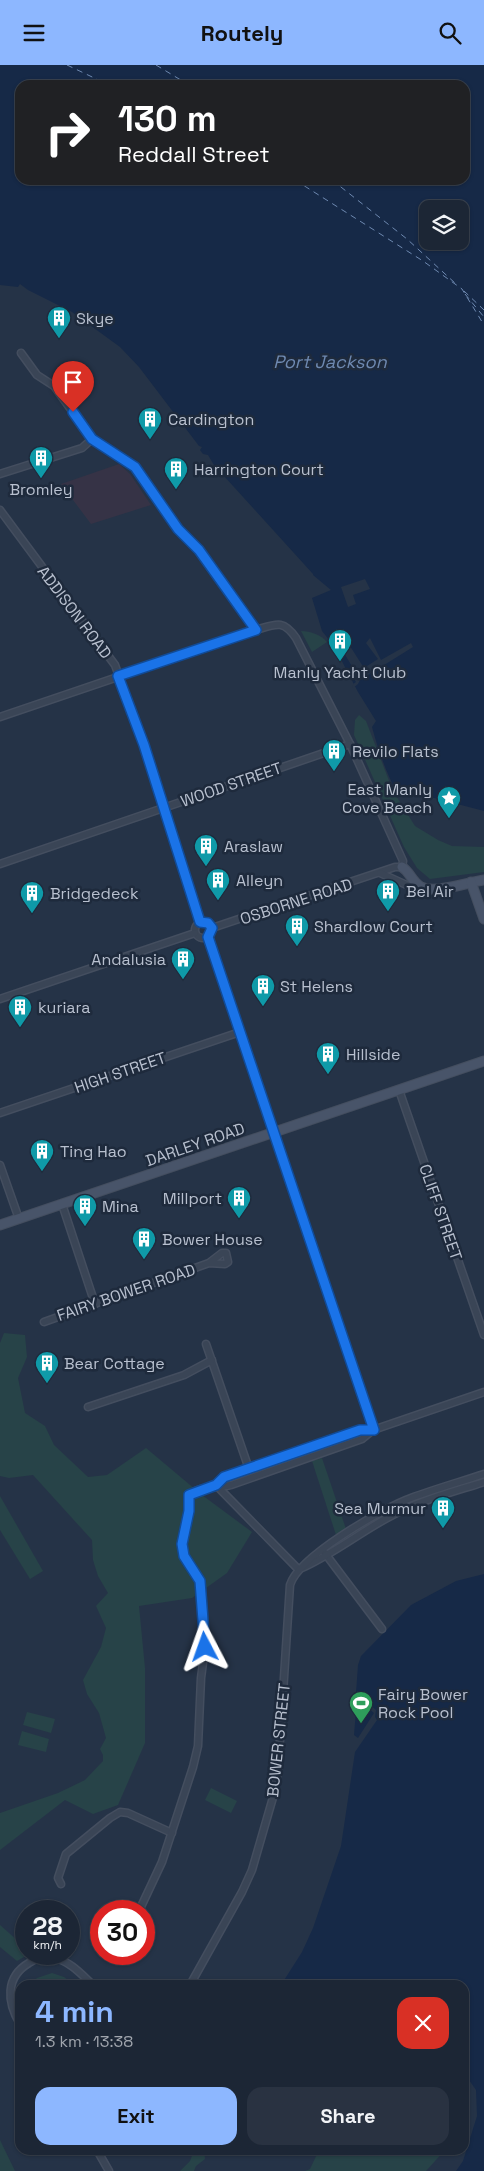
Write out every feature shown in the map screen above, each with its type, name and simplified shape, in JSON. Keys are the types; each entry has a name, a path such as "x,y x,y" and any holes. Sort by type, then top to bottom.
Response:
{"street":[{"path":"22,353 37,375 54,386 92,439 135,467 178,529 199,550 256,630"},
{"path":"0,474 82,447 92,439"},
{"name":"ADDISON ROAD","path":"0,510 115,665 164,807 200,922"},
{"path":"0,717 256,630 283,624 288,627 296,638 350,744 403,861 402,867 406,869 415,883 427,889"},
{"name":"WOOD STREET","path":"0,864 350,744"},
{"name":"OSBORNE ROAD","path":"212,928 395,867 402,867"},
{"path":"380,873 411,887 427,889 484,880"},
{"path":"471,882 484,919"},
{"path":"195,933 196,925 200,922 208,923 212,928 208,937 374,1430"},
{"path":"195,933 201,938 208,937"},
{"path":"0,999 195,933"},
{"name":"HIGH STREET","path":"0,1113 240,1032"},
{"name":"DARLEY ROAD","path":"0,1225 484,1061"},
{"name":"CLIFF STREET","path":"399,1090 484,1335"},
{"path":"0,1165 19,1219"},
{"path":"62,1204 95,1303"},
{"name":"FAIRY BOWER ROAD","path":"44,1322 209,1263"},
{"path":"206,1344 249,1469"},
{"path":"88,1407 184,1375 212,1360"},
{"path":"216,1485 231,1485 362,1439 374,1430 484,1392"},
{"path":"144,1900 162,1862 198,1746 201,1678 205,1647 200,1581 184,1556 182,1544 189,1511 189,1495 216,1485 224,1477 360,1430 374,1430"},
{"path":"216,1485 298,1569 390,1507 411,1498 484,1474"},
{"path":"324,1552 412,1506 484,1482"},
{"path":"324,1552 382,1629"},
{"name":"BOWER STREET","path":"193,1980 242,1892 252,1870 274,1794 278,1770 290,1585 292,1577 298,1569"},
{"path":"61,1884 58,1878 66,1854 120,1812 128,1813 172,1833"},
{"path":"15,2013 11,2005 11,1985 14,1976 23,1966 35,1959 54,1957 68,1963 87,1980"},
{"path":"100,2155 109,2171"}],"shaded area":[{"path":"119,464 130,474 151,505 91,524 61,484"}],"green space":[{"path":"301,631 316,634 327,642 312,652"},
{"path":"359,715 366,721 393,791 415,826 452,846 484,847 484,872 430,879 417,868 404,847 354,735 355,720"},
{"path":"4,1333 25,1335 27,1357 18,1378 25,1413 45,1426 54,1445 88,1477 107,1475 146,1448 202,1495 252,1532 227,1573 192,1598 139,1606 145,1668 145,1743 118,1805 93,1814 65,1800 0,1850 0,1813 58,1793 85,1780 103,1761 100,1749 106,1738 99,1713 87,1694 83,1680 101,1647 106,1628 96,1606 108,1593 98,1576 93,1560 92,1540 33,1475 9,1478 0,1476 0,1343"},
{"path":"322,1458 346,1529 336,1535 312,1461"},
{"path":"0,1496 43,1571 30,1579 0,1530"},
{"path":"27,1712 55,1719 51,1733 23,1725"},
{"path":"22,1731 49,1739 46,1752 18,1745"},
{"path":"211,1788 237,1801 231,1813 205,1800"},
{"path":"0,1925 15,1938 15,1959 0,1947"},
{"path":"52,1973 68,1980 35,1980"},
{"path":"0,2140 15,2171 0,2171"},
{"path":"192,2155 205,2155 205,2159 196,2166 194,2171 180,2171 190,2161"},
{"path":"317,2155 440,2155 426,2171 305,2171 310,2169"}],"water":[{"name":"Port Jackson","path":"0,65 484,65 484,811 419,794 396,791 374,735 372,727 376,721 358,692 334,646 322,631 312,598 331,590 313,575 214,465 208,455 203,454 200,450 202,447 199,446 139,367 120,347 72,312 20,284 18,287 0,285"},
{"path":"484,1574 484,2171 456,2171 465,2155 469,2155 469,2142 477,2116 476,2090 469,2080 469,1980 284,1980 302,1952 313,1928 341,1846 355,1752 377,1720 375,1717 376,1710 356,1693 358,1665 361,1656 411,1605 456,1581"},
{"name":"Fairy Bower Rock Pool","path":"357,1699 374,1713 358,1738 354,1735"}],"pier":[{"path":"365,579 370,589 353,595 356,604 348,607 341,587"},
{"path":"370,638 381,660 411,643 413,647 360,680 353,688 352,685 356,682 349,671 353,668 341,648 348,643 364,668 378,659 366,643"}],"ferry route":[{"path":"67,65 98,80"},
{"path":"156,65 181,80"},
{"path":"303,185 423,261 462,289 484,325"},
{"path":"338,185 407,239 456,284"},
{"path":"464,291 484,310"},
{"path":"465,294 484,317"}],"place":[{"name":"Skye","path":"59,339"},
{"name":"Cardington","path":"150,440"},
{"name":"Bromley","path":"41,479"},
{"name":"Harrington Court","path":"176,490"},
{"name":"Manly Yacht Club","path":"340,662"},
{"name":"Revilo Flats","path":"334,772"},
{"name":"East Manly Cove Beach","path":"449,819"},
{"name":"Araslaw","path":"206,867"},
{"name":"Alleyn","path":"218,901"},
{"name":"Bel Air","path":"388,912"},
{"name":"Bridgedeck","path":"32,914"},
{"name":"Shardlow Court","path":"297,947"},
{"name":"Andalusia","path":"183,980"},
{"name":"St Helens","path":"263,1007"},
{"name":"kuriara","path":"20,1028"},
{"name":"Hillside","path":"328,1075"},
{"name":"Ting Hao","path":"42,1172"},
{"name":"Millport","path":"239,1219"},
{"name":"Mina","path":"85,1227"},
{"name":"Bower House","path":"144,1260"},
{"name":"Bear Cottage","path":"47,1384"},
{"name":"Sea Murmur","path":"443,1529"},
{"name":"Fairy Bower Rock Pool","path":"361,1724"}],"route":[{"path":"73,412 92,439 135,467 149,490 178,529 199,550 256,630 118,676 144,745 200,922 208,923 212,928 211,934 208,937 374,1430 360,1430 224,1477 216,1485 189,1495 189,1511 184,1527 182,1544 184,1556 200,1581 205,1647"}]}
